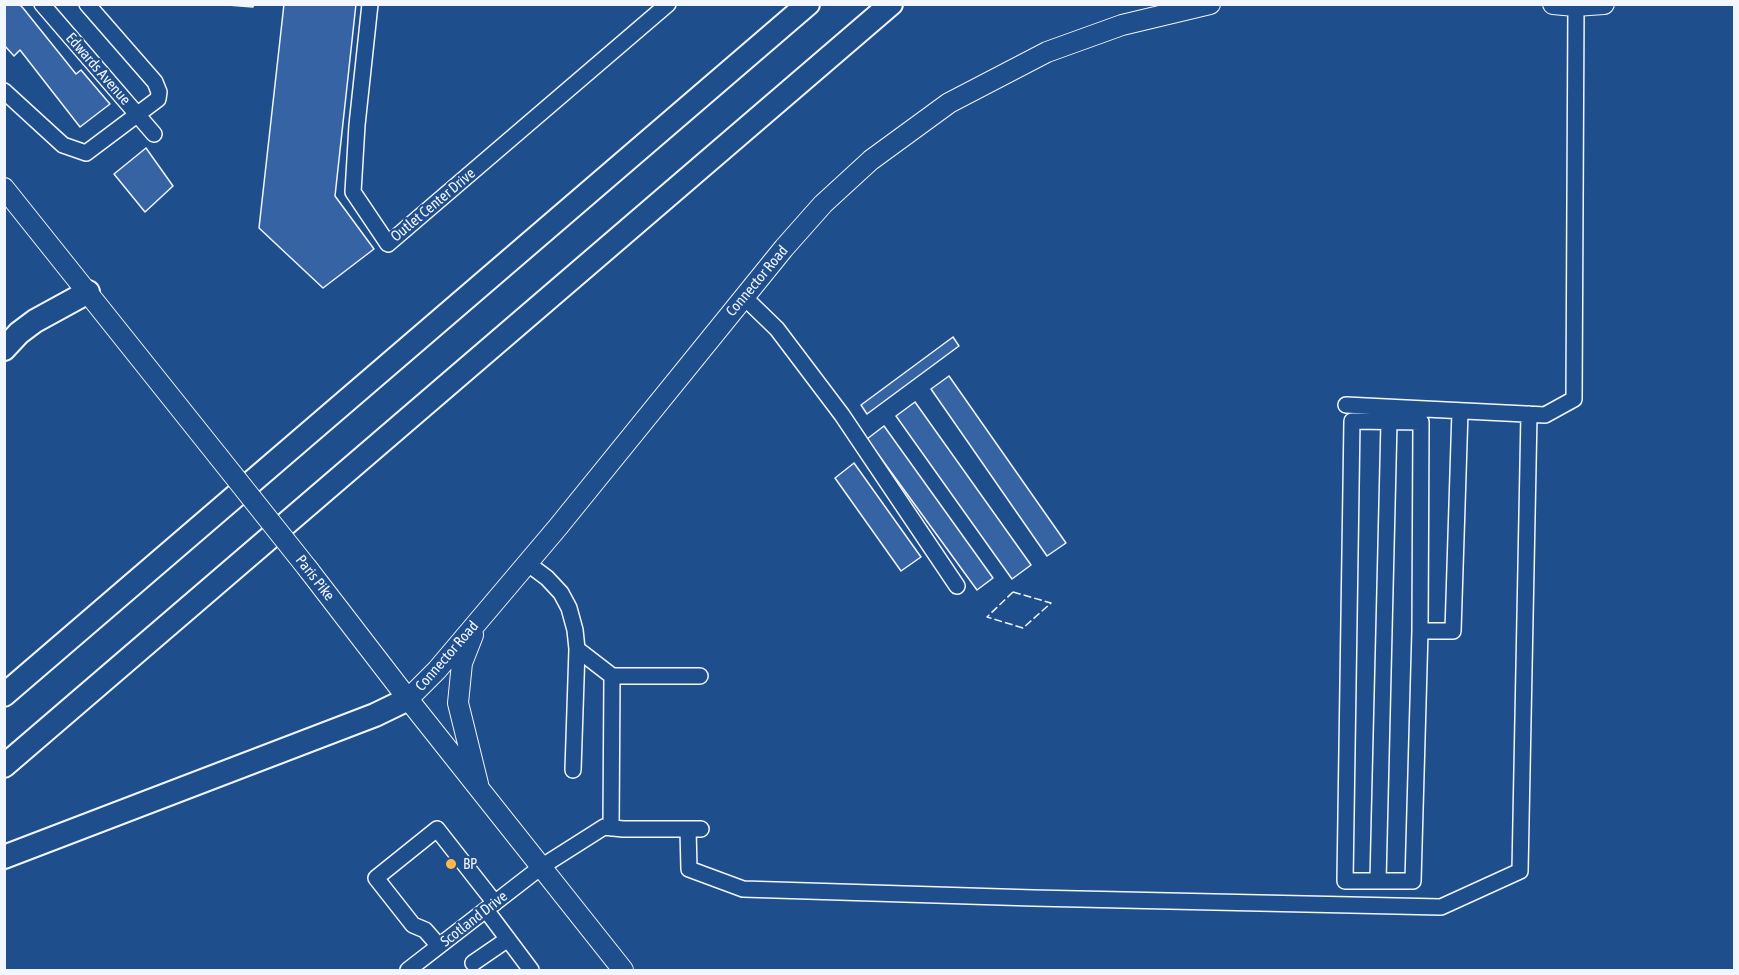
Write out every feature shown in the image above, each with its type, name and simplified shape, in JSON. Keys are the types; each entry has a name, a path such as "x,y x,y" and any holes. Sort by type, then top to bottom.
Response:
{"highway":[{"path":"4,695 808,4"},
{"path":"4,766 891,4"},
{"path":"858,33 898,4"},
{"path":"4,349 19,333 35,321 88,292"},
{"path":"4,857 375,715 408,699"}],"main road":[{"name":"Connector Road","path":"408,699 437,670 527,563 744,297 830,198 871,160 949,103 1006,72 1075,41 1141,20 1210,4"},
{"path":"1553,4 1604,4"},
{"name":"Paris Pike","path":"4,188 308,569 623,970"},
{"path":"478,621 462,663 458,704 480,789"}],"street":[{"name":"Edwards Avenue","path":"42,4 154,134"},
{"path":"4,91 63,146 86,153 158,99 159,92 155,82 87,4"},
{"name":"Outlet Center Drive","path":"370,4 357,125 353,192 388,244 668,4"},
{"path":"1346,405 1545,415 1574,399 1575,5"},
{"path":"744,297 777,330 842,415 957,586"},
{"path":"1420,631 1453,631 1460,411"},
{"path":"612,676 611,828 694,829 689,869 743,889 1441,907 1520,871 1529,414"},
{"path":"1352,421 1389,422 1421,422 1420,631 1413,881 1345,881 1352,421"},
{"path":"1378,881 1389,422"},
{"path":"527,563 547,578 561,593 569,608 577,649 573,770"},
{"path":"577,649 612,676 700,676"},
{"name":"Scotland Drive","path":"408,970 541,867 604,826 611,828"},
{"path":"439,946 425,930 413,925 376,878 437,829 490,906 508,939 531,970"},
{"path":"473,963 508,939"}],"building":[{"path":"4,4 19,4 76,74 81,70 110,104 80,127 20,50 14,56 4,45"},
{"path":"215,4 253,4 253,7"},
{"path":"284,4 356,4 335,196 374,249 323,288 259,228"},
{"path":"146,148 173,186 145,212 114,174"},
{"path":"953,337 959,346 867,414 861,405"},
{"path":"949,376 1066,543 1047,556 931,389"},
{"path":"915,402 1031,565 1012,579 896,416"},
{"path":"884,426 993,578 977,590 867,439"},
{"path":"854,463 921,557 901,571 835,478"}],"fence":[{"path":"1013,592 1051,603 1023,628 987,617 1013,592"}],"place":[{"name":"BP","path":"451,864"}]}
